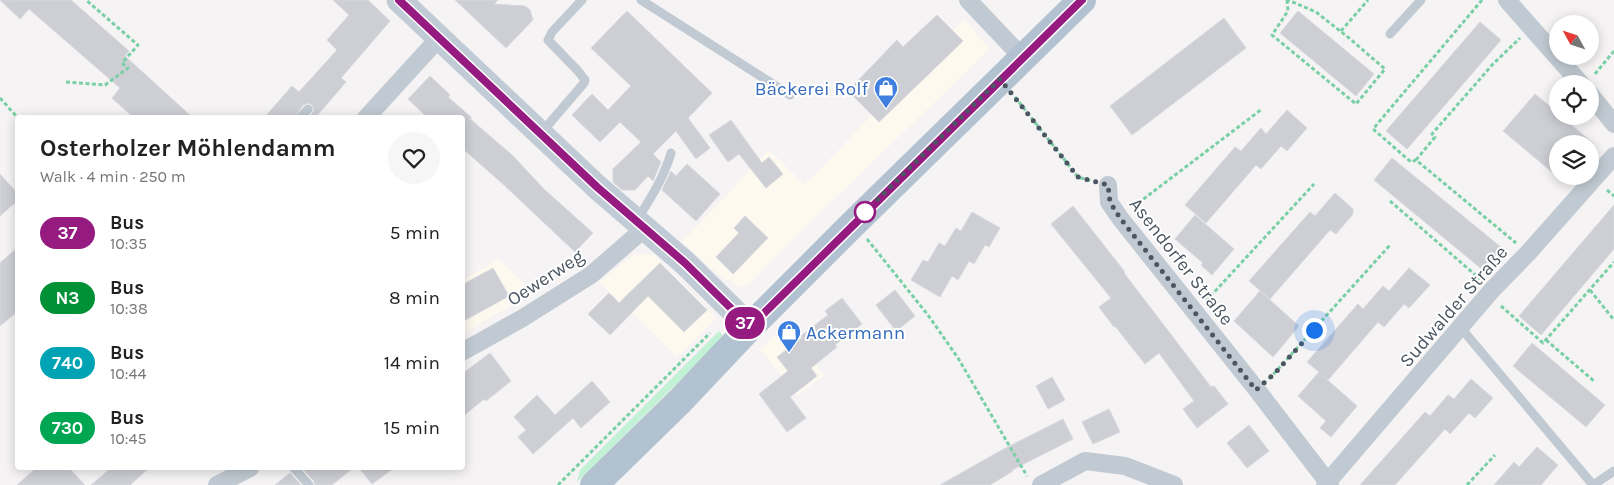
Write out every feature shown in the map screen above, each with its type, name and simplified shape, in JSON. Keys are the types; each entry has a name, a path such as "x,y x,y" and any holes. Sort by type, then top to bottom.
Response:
{"main road":[{"path":"399,0 597,187 685,263 741,319"},
{"path":"594,485 680,401 741,319 853,224 1082,0"}],"street":[{"path":"968,0 1023,58"},
{"path":"1507,0 1577,75"},
{"path":"369,115 439,38"},
{"path":"1599,103 1614,124"},
{"name":"Sudwalder Straße","path":"1327,484 1490,293 1614,156"},
{"name":"Asendorfer Straße","path":"1108,185 1110,202 1120,218 1256,390 1327,484"},
{"name":"Oewerweg","path":"465,350 521,319 591,275 641,224"},
{"path":"1034,481 1085,461 1125,466 1174,485"},
{"path":"217,485 246,470"}],"lane":[{"path":"540,134 585,80 548,40 552,32 582,0"},
{"path":"641,0 790,95"},
{"path":"1390,34 1421,0"},
{"path":"303,115 308,109"},
{"path":"641,224 666,170 671,153"},
{"path":"1461,328 1593,485 1614,471"},
{"path":"296,470 309,485"}],"path":[{"path":"66,82 105,85 128,68 122,63 138,45 86,0"},
{"path":"1287,0 1316,12 1384,69 1356,104 1272,35 1288,11 1287,0"},
{"path":"1341,31 1368,0"},
{"path":"1482,0 1373,129 1411,162 1416,160 1435,137 1432,134 1493,64 1532,28"},
{"path":"1595,75 1614,51"},
{"name":"Asendorfer Straße","path":"1000,79 1078,177 1108,185"},
{"path":"0,98 15,115"},
{"path":"1120,218 1262,109"},
{"path":"1416,160 1528,253"},
{"path":"1195,312 1214,295 1314,184"},
{"path":"1390,201 1543,343 1614,262"},
{"path":"853,224 872,244 933,322 958,358 1034,481"},
{"path":"1256,390 1275,373 1390,244"},
{"path":"1590,290 1614,320"},
{"path":"558,485 741,319"},
{"path":"1546,340 1594,381"},
{"path":"1468,485 1495,454"}],"shaded area":[{"path":"964,19 990,49 751,282 740,287 719,275 682,242 769,150 805,185"},
{"path":"634,254 654,255 716,318 677,357 599,282"},
{"path":"499,259 533,293 465,332 465,278"},
{"path":"786,326 824,375 797,396 760,349"}],"green space":[{"path":"719,331 724,337 577,482 580,470"}],"building":[{"path":"0,0 71,0 129,51 125,56 190,115 131,115 112,98 120,88 29,9 20,19"},
{"path":"333,0 368,0 390,21 341,78 346,82 318,115 311,115 314,110 309,103 303,105 296,115 267,115 292,86 299,92 337,50 327,40 349,15"},
{"path":"455,0 498,0 494,4 525,6 530,10 533,20 506,48"},
{"path":"627,11 712,93 688,118 710,148 696,159 676,131 653,154 661,162 653,181 648,176 635,190 622,190 613,182 613,169 641,142 620,122 600,142 572,115 592,94 608,110 631,86 591,48"},
{"path":"1298,11 1374,74 1356,96 1280,33"},
{"path":"937,15 963,41 879,122 848,91 897,40 903,47"},
{"path":"1224,18 1246,48 1132,135 1110,106"},
{"path":"1480,22 1501,40 1407,149 1386,131"},
{"path":"430,76 450,95 448,97 472,118 469,118 512,155 545,190 593,233 575,252 465,151 465,115 425,115 408,99"},
{"path":"1535,94 1549,106 1549,125 1572,125 1583,135 1549,135 1549,169 1503,131"},
{"path":"1287,110 1307,128 1287,151 1281,146 1261,169 1256,165 1206,223 1185,205 1235,147 1241,151 1261,128 1266,134"},
{"path":"731,120 762,163 769,157 783,174 766,188 739,154 728,162 709,135"},
{"path":"1392,158 1502,248 1484,271 1374,180"},
{"path":"687,164 720,194 696,221 662,190 671,171 676,176"},
{"path":"0,174 15,191 15,203 0,216"},
{"path":"1335,193 1353,209 1353,214 1336,234 1330,230 1270,299 1249,281 1310,212 1315,216"},
{"path":"1614,205 1614,249 1541,335 1519,316"},
{"path":"1073,206 1211,387 1214,386 1228,404 1197,428 1183,409 1194,401 1159,353 1145,364 1114,327 1099,307 1111,298 1051,224"},
{"path":"972,212 1000,228 989,247 985,245 974,264 969,261 958,280 952,276 940,297 911,280 923,260 928,262 939,243 945,246 956,228 961,231"},
{"path":"1195,215 1234,249 1212,275 1201,265 1203,263 1175,239"},
{"path":"745,216 768,238 733,274 716,257 739,233 734,228"},
{"path":"15,250 15,314 0,326 0,263"},
{"path":"660,263 707,310 684,332 648,296 610,335 588,314 609,293 619,303"},
{"path":"493,268 509,296 465,320 465,283"},
{"path":"1409,268 1430,285 1409,308 1404,304 1384,327 1378,322 1328,380 1323,376 1357,406 1331,437 1320,428 1326,421 1298,396 1319,372 1307,362 1358,304 1363,309 1383,286 1389,291"},
{"path":"895,290 915,316 896,331 876,305"},
{"path":"1260,291 1299,326 1273,357 1234,321"},
{"path":"842,298 862,324 835,345 837,347 811,368 817,376 790,397 806,418 787,432 759,394 788,371 777,357 828,315 825,311"},
{"path":"1532,343 1605,405 1586,427 1513,366"},
{"path":"490,353 511,381 465,415 465,372"},
{"path":"1052,377 1065,400 1048,409 1036,386"},
{"path":"1471,379 1493,398 1475,418 1469,413 1450,434 1445,429 1395,485 1360,485 1425,412 1430,416 1448,395 1454,399"},
{"path":"592,381 610,402 581,428 573,418 533,454 518,437 526,430 514,417 537,395 555,415"},
{"path":"1109,409 1120,432 1093,444 1082,422"},
{"path":"1063,419 1073,439 1012,470 990,485 940,485 1000,451"},
{"path":"1249,425 1269,451 1247,468 1227,443"},
{"path":"1537,447 1558,465 1541,485 1494,485 1514,462 1519,467"},
{"path":"34,470 71,470 85,485 17,485"},
{"path":"109,470 147,470 130,485 91,485"},
{"path":"304,470 351,470 332,485 315,485 314,481"},
{"path":"361,470 391,470 372,484"},
{"path":"290,473 301,485 275,485"}],"bus line":[{"name":"37","path":"399,0 597,187 685,263 750,327 1082,0"}],"place":[{"name":"Bäckerei Rolf","path":"886,109"},
{"name":"Ackermann","path":"789,353"}],"route":[{"path":"865,212 1000,79 1078,177 1108,185 1110,202 1120,218 1256,390 1275,373 1314,330"}]}
